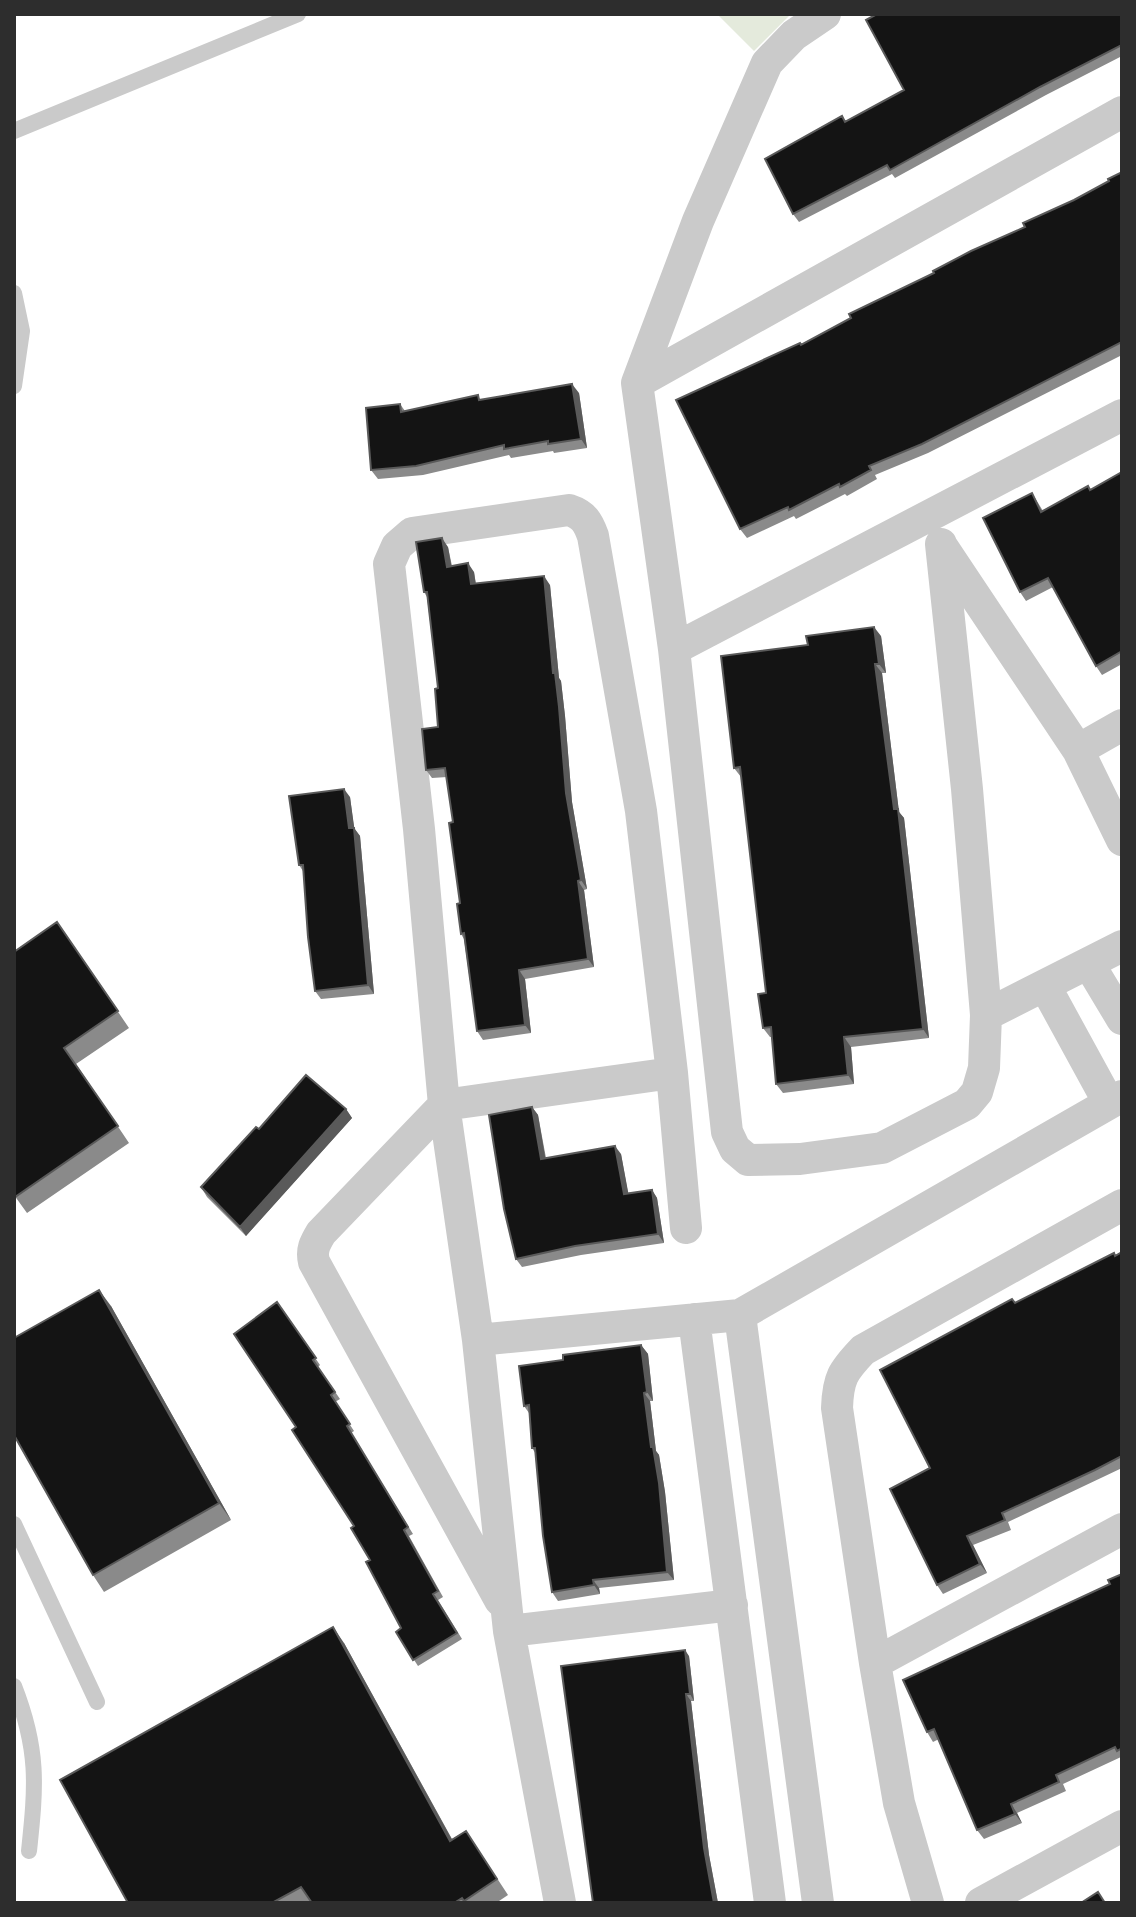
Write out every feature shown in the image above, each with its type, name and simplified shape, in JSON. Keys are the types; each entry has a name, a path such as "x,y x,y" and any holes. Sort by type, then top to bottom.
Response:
{"street":[{"path":"825,14 794,35 767,63 698,221 637,383 674,649 727,1132 735,1149 748,1160 800,1159 882,1148 967,1104 977,1092 984,1068 986,1015 967,789 936,530"},
{"path":"637,383 1122,112"},
{"path":"674,649 936,530 1122,415"},
{"path":"560,1903 508,1622 478,1340 444,1105 419,829 389,564 397,546 412,533 569,510 580,514 588,522 596,551 641,811 672,1073 686,1228"},
{"path":"936,530 1078,750 1122,840"},
{"path":"1078,750 1122,725"},
{"path":"986,1015 1122,946"},
{"path":"1089,964 1122,1019"},
{"path":"478,1340 740,1315 1115,1099 1045,986"},
{"path":"508,1622 312,1254 321,1233 444,1105 672,1073"},
{"path":"928,1903 899,1803 837,1408 838,1387 845,1369 863,1350 1122,1205"},
{"path":"740,1315 818,1903"},
{"path":"694,1319 770,1903"},
{"path":"875,1663 1122,1529"},
{"path":"508,1622 732,1605"},
{"path":"981,1903 1122,1826"}],"lane":[{"path":"14,131 298,14"},
{"path":"14,293 22,331 14,386"},
{"path":"14,1524 97,1702"},
{"path":"14,1686 27,1721 35,1766 29,1851"}],"shaded area":[{"path":"717,14 791,14 754,51"}],"building":[{"path":"877,14 1122,14 1122,45 890,170 887,165 793,214 765,159 842,116 845,122 904,90 866,20"},
{"path":"1122,172 1122,342 922,444 869,466 871,470 840,487 839,484 789,510 788,507 740,529 676,400 801,345 851,318 849,314 934,273 971,251 1025,227 1023,223 1074,200"},
{"path":"572,384 581,439 504,449 504,445 416,466 371,470 366,408 400,404 401,412 478,395 479,400"},
{"path":"1122,472 1122,651 1096,666 1048,578 1020,592 983,518 1032,493 1041,512 1088,486 1090,490"},
{"path":"442,538 447,567 468,563 471,584 544,576 566,793 581,880 578,881 588,959 519,970 525,1025 477,1031 464,933 461,934 457,904 460,903 449,823 453,822 445,768 426,770 422,729 438,727 435,689 438,688 427,592 424,592 416,542"},
{"path":"874,627 879,664 875,664 894,809 898,809 923,1029 844,1037 848,1075 776,1084 771,1027 763,1028 758,994 766,993 740,767 734,768 721,656 808,645 806,636"},
{"path":"344,789 349,828 354,828 368,985 315,991 303,865 299,865 289,796"},
{"path":"57,922 118,1011 64,1048 118,1126 15,1197 14,952"},
{"path":"306,1075 346,1109 240,1227 201,1187 256,1127 259,1129"},
{"path":"532,1107 541,1159 615,1146 624,1194 652,1190 658,1234 575,1246 516,1259 504,1209 489,1115"},
{"path":"1122,1252 1122,1456 1002,1513 1005,1520 967,1536 980,1564 937,1585 890,1489 930,1468 880,1370 1012,1299 1015,1303 1114,1253 1115,1256"},
{"path":"99,1290 219,1503 93,1575 14,1435 14,1338"},
{"path":"277,1302 316,1358 313,1360 335,1392 331,1395 408,1527 404,1530 438,1591 433,1594 457,1633 413,1660 396,1632 401,1628 366,1562 370,1560 351,1528 354,1526 292,1430 296,1427 234,1334"},
{"path":"641,1345 647,1392 644,1393 659,1483 667,1572 593,1580 594,1585 552,1592 529,1405 524,1406 519,1366 563,1360 563,1355"},
{"path":"1122,1574 1122,1748 1117,1751 1115,1747 1056,1775 1059,1782 1011,1804 1015,1814 977,1830 934,1729 927,1732 903,1680 1110,1584 1108,1580"},
{"path":"333,1627 450,1841 466,1831 497,1879 464,1901 462,1898 454,1903 312,1903 301,1887 272,1903 128,1903 60,1780"},
{"path":"685,1650 690,1694 686,1694 704,1848 714,1903 593,1903 561,1666"},
{"path":"1098,1892 1105,1903 1081,1903"}]}
